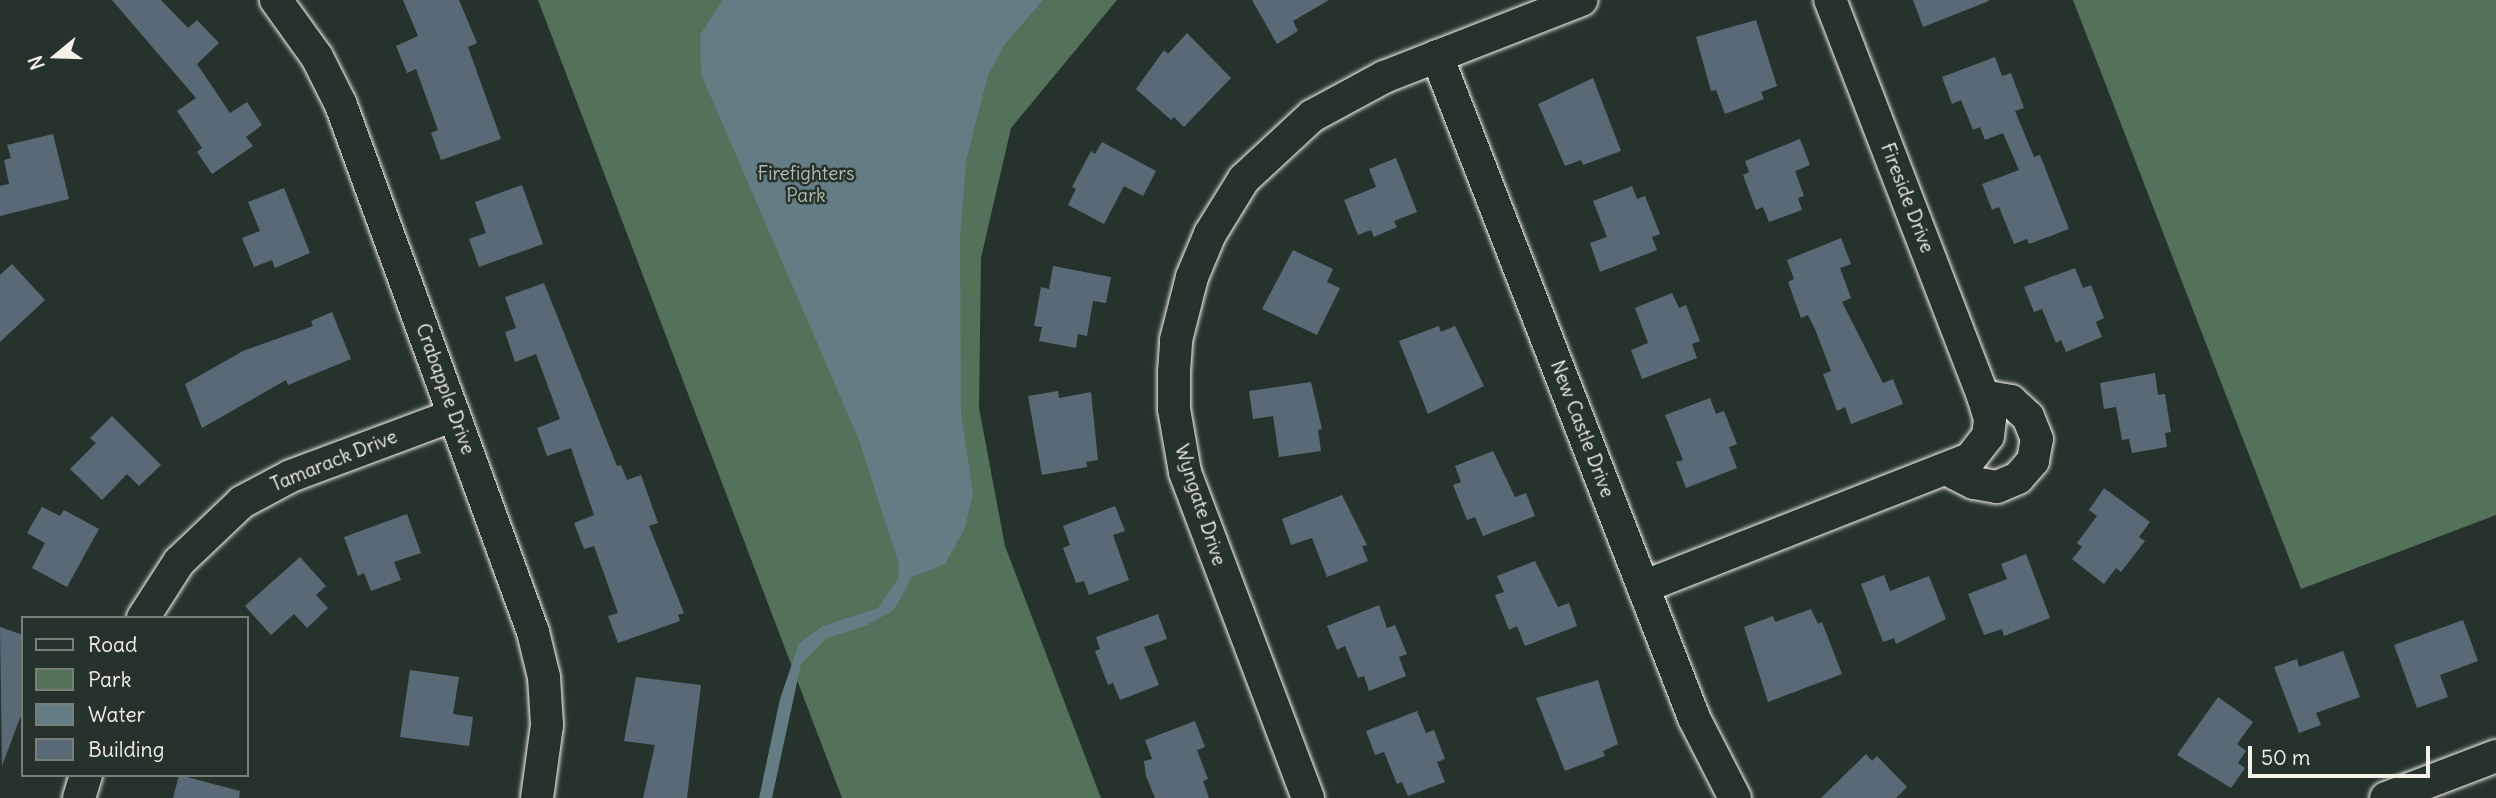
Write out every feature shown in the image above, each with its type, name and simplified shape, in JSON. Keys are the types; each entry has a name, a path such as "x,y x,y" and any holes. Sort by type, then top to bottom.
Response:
{"street":[{"name":"Crabapple Drive","path":"276,0 317,57 341,105 540,656 547,748 537,798"},
{"name":"Wyngate Drive","path":"1308,798 1185,472 1174,409 1176,340 1205,245 1244,179 1312,116 1350,93 1582,0"},
{"name":"Fireside Drive","path":"1643,587 1947,469 1975,456 1984,444 1990,427 1983,396 1830,0"},
{"name":"New Castle Drive","path":"1437,56 1694,718 1735,798"},
{"path":"1947,469 1974,483 1997,486 2018,478 2033,461 2037,439 2028,417 2011,401 1983,396"},
{"name":"Tamarack Drive","path":"144,616 179,562 242,502 290,476 454,415"},
{"path":"2386,798 2496,756"},
{"path":"79,798 85,777"}],"green space":[{"name":"Firefighters Park","path":"538,0 1117,0 1011,128 981,258 979,408 1005,546 1101,798 842,798"},
{"path":"2073,0 2496,0 2496,515 2301,589"}],"water":[{"path":"723,0 1043,0 1005,44 988,75 966,161 960,237 961,414 973,493 965,528 945,564 912,577 894,610 865,626 827,638 801,664 772,798 759,798 780,699 799,643 823,626 878,608 898,579 899,565 859,440 701,74 700,35"}],"building":[{"path":"112,0 161,0 188,28 197,20 219,43 197,64 230,113 247,102 262,125 246,137 253,146 212,174 197,152 202,148 177,111 196,98"},
{"path":"403,0 459,0 477,43 468,47 501,139 441,160 431,133 438,130 416,69 407,73 396,46 418,36"},
{"path":"1252,0 1329,0 1293,21 1298,31 1277,44"},
{"path":"1913,0 1988,0 1989,1 1923,27"},
{"path":"1756,20 1777,86 1761,92 1764,99 1725,114 1716,90 1711,91 1696,37"},
{"path":"1187,33 1231,78 1184,127 1174,117 1171,120 1136,89 1164,50 1168,54"},
{"path":"1995,57 2002,76 2011,73 2024,108 2015,111 2034,157 2040,155 2069,229 2029,244 2027,239 2014,244 1999,207 1992,210 1982,184 2019,170 2003,133 1985,140 1980,127 1973,130 1961,100 1952,104 1942,77"},
{"path":"1593,78 1621,151 1583,165 1581,160 1565,166 1538,104"},
{"path":"53,134 69,199 0,216 0,186 9,184 4,160 11,158 7,145"},
{"path":"1800,139 1810,165 1795,171 1804,196 1798,198 1802,210 1769,222 1763,207 1756,210 1743,175 1749,172 1745,161"},
{"path":"1102,142 1156,171 1143,196 1124,186 1104,224 1068,205 1076,189 1072,187 1091,151 1095,154"},
{"path":"1396,158 1417,212 1394,221 1397,227 1374,237 1371,230 1358,235 1344,200 1376,187 1369,169"},
{"path":"522,185 543,244 479,267 469,239 486,233 475,202"},
{"path":"1632,186 1637,199 1645,196 1660,234 1652,237 1657,250 1600,272 1590,243 1607,237 1593,201"},
{"path":"284,188 310,253 275,268 272,260 254,267 242,238 260,231 248,202"},
{"path":"1841,238 1851,264 1840,268 1851,298 1842,302 1883,383 1893,379 1903,404 1851,424 1845,407 1837,411 1823,374 1831,371 1808,315 1801,318 1788,282 1794,279 1787,260"},
{"path":"1293,250 1333,269 1327,282 1340,288 1317,335 1262,309"},
{"path":"12,264 45,300 0,342 0,275"},
{"path":"1053,266 1111,277 1106,303 1093,301 1087,336 1078,334 1076,348 1039,341 1042,327 1034,326 1041,287 1049,289"},
{"path":"2075,268 2083,288 2091,285 2104,318 2096,322 2102,337 2066,352 2061,340 2056,343 2042,309 2034,312 2024,287"},
{"path":"544,283 617,466 621,465 627,480 641,475 658,523 649,526 684,613 678,615 680,621 618,643 608,616 618,613 594,546 584,549 574,523 594,515 571,448 547,456 537,428 560,419 536,354 515,362 505,332 516,328 505,297"},
{"path":"1672,293 1679,308 1686,305 1700,341 1692,344 1697,358 1642,379 1631,350 1648,343 1635,308"},
{"path":"332,312 351,359 288,385 286,380 202,428 185,384 243,351 313,326 311,321"},
{"path":"1439,326 1441,332 1455,326 1484,386 1428,414 1399,341"},
{"path":"2155,373 2158,395 2165,394 2171,432 2165,433 2167,447 2132,453 2129,439 2122,440 2116,407 2104,409 2100,383"},
{"path":"1311,382 1322,429 1318,430 1321,451 1279,457 1273,416 1253,419 1249,391"},
{"path":"1058,391 1059,398 1091,392 1098,460 1086,462 1087,467 1042,475 1028,396"},
{"path":"1710,398 1716,414 1724,411 1737,444 1729,447 1737,468 1686,488 1676,462 1683,460 1665,415"},
{"path":"112,416 161,465 139,486 127,474 102,500 70,469 96,443 90,438"},
{"path":"1493,451 1515,497 1526,493 1535,516 1483,536 1475,517 1467,520 1453,485 1461,482 1455,466"},
{"path":"2104,488 2150,522 2139,537 2145,541 2121,572 2116,568 2104,584 2072,559 2082,547 2077,543 2097,516 2089,510"},
{"path":"1342,495 1367,545 1362,546 1368,561 1327,577 1312,538 1291,545 1282,519"},
{"path":"1115,506 1125,531 1113,535 1129,580 1089,595 1084,581 1076,583 1063,548 1070,545 1063,526"},
{"path":"42,507 60,516 64,510 99,529 67,587 32,568 45,543 27,533"},
{"path":"407,514 421,553 394,562 401,580 371,591 364,573 358,576 344,537"},
{"path":"2026,554 2050,618 2004,636 2002,629 1984,635 1968,594 2007,579 2001,564"},
{"path":"300,557 326,586 316,595 328,608 307,628 294,614 271,635 245,606"},
{"path":"1535,561 1558,607 1569,603 1577,626 1525,646 1517,626 1509,630 1495,595 1504,592 1497,576"},
{"path":"1884,575 1890,591 1929,576 1946,619 1896,644 1894,638 1883,642 1861,584"},
{"path":"1379,605 1387,628 1395,625 1407,654 1399,657 1406,676 1369,691 1364,676 1358,678 1345,646 1337,650 1327,626"},
{"path":"1811,609 1818,624 1822,622 1842,674 1768,702 1744,627 1773,616 1775,622"},
{"path":"1158,614 1167,639 1144,647 1159,685 1120,700 1113,683 1108,685 1095,651 1100,649 1096,637"},
{"path":"2463,620 2478,661 2440,675 2448,697 2417,708 2394,645"},
{"path":"0,627 21,634 21,715 2,766"},
{"path":"2343,651 2360,697 2316,713 2321,725 2299,733 2274,667 2297,659 2299,667"},
{"path":"410,670 459,677 453,714 473,717 469,746 400,737"},
{"path":"636,677 701,685 687,798 643,798 655,745 624,741"},
{"path":"1598,680 1618,744 1603,751 1605,756 1565,771 1536,698"},
{"path":"2218,697 2253,722 2237,744 2246,751 2238,763 2245,768 2231,788 2177,755"},
{"path":"1417,711 1426,733 1434,730 1445,759 1437,762 1445,782 1408,796 1402,782 1397,784 1384,752 1375,755 1366,731"},
{"path":"1195,721 1205,747 1197,750 1208,779 1203,781 1209,798 1155,798 1146,776 1144,761 1152,759 1145,740"},
{"path":"1866,754 1872,761 1877,756 1907,787 1896,798 1821,798"},
{"path":"178,777 240,791 239,798 173,798"}]}
